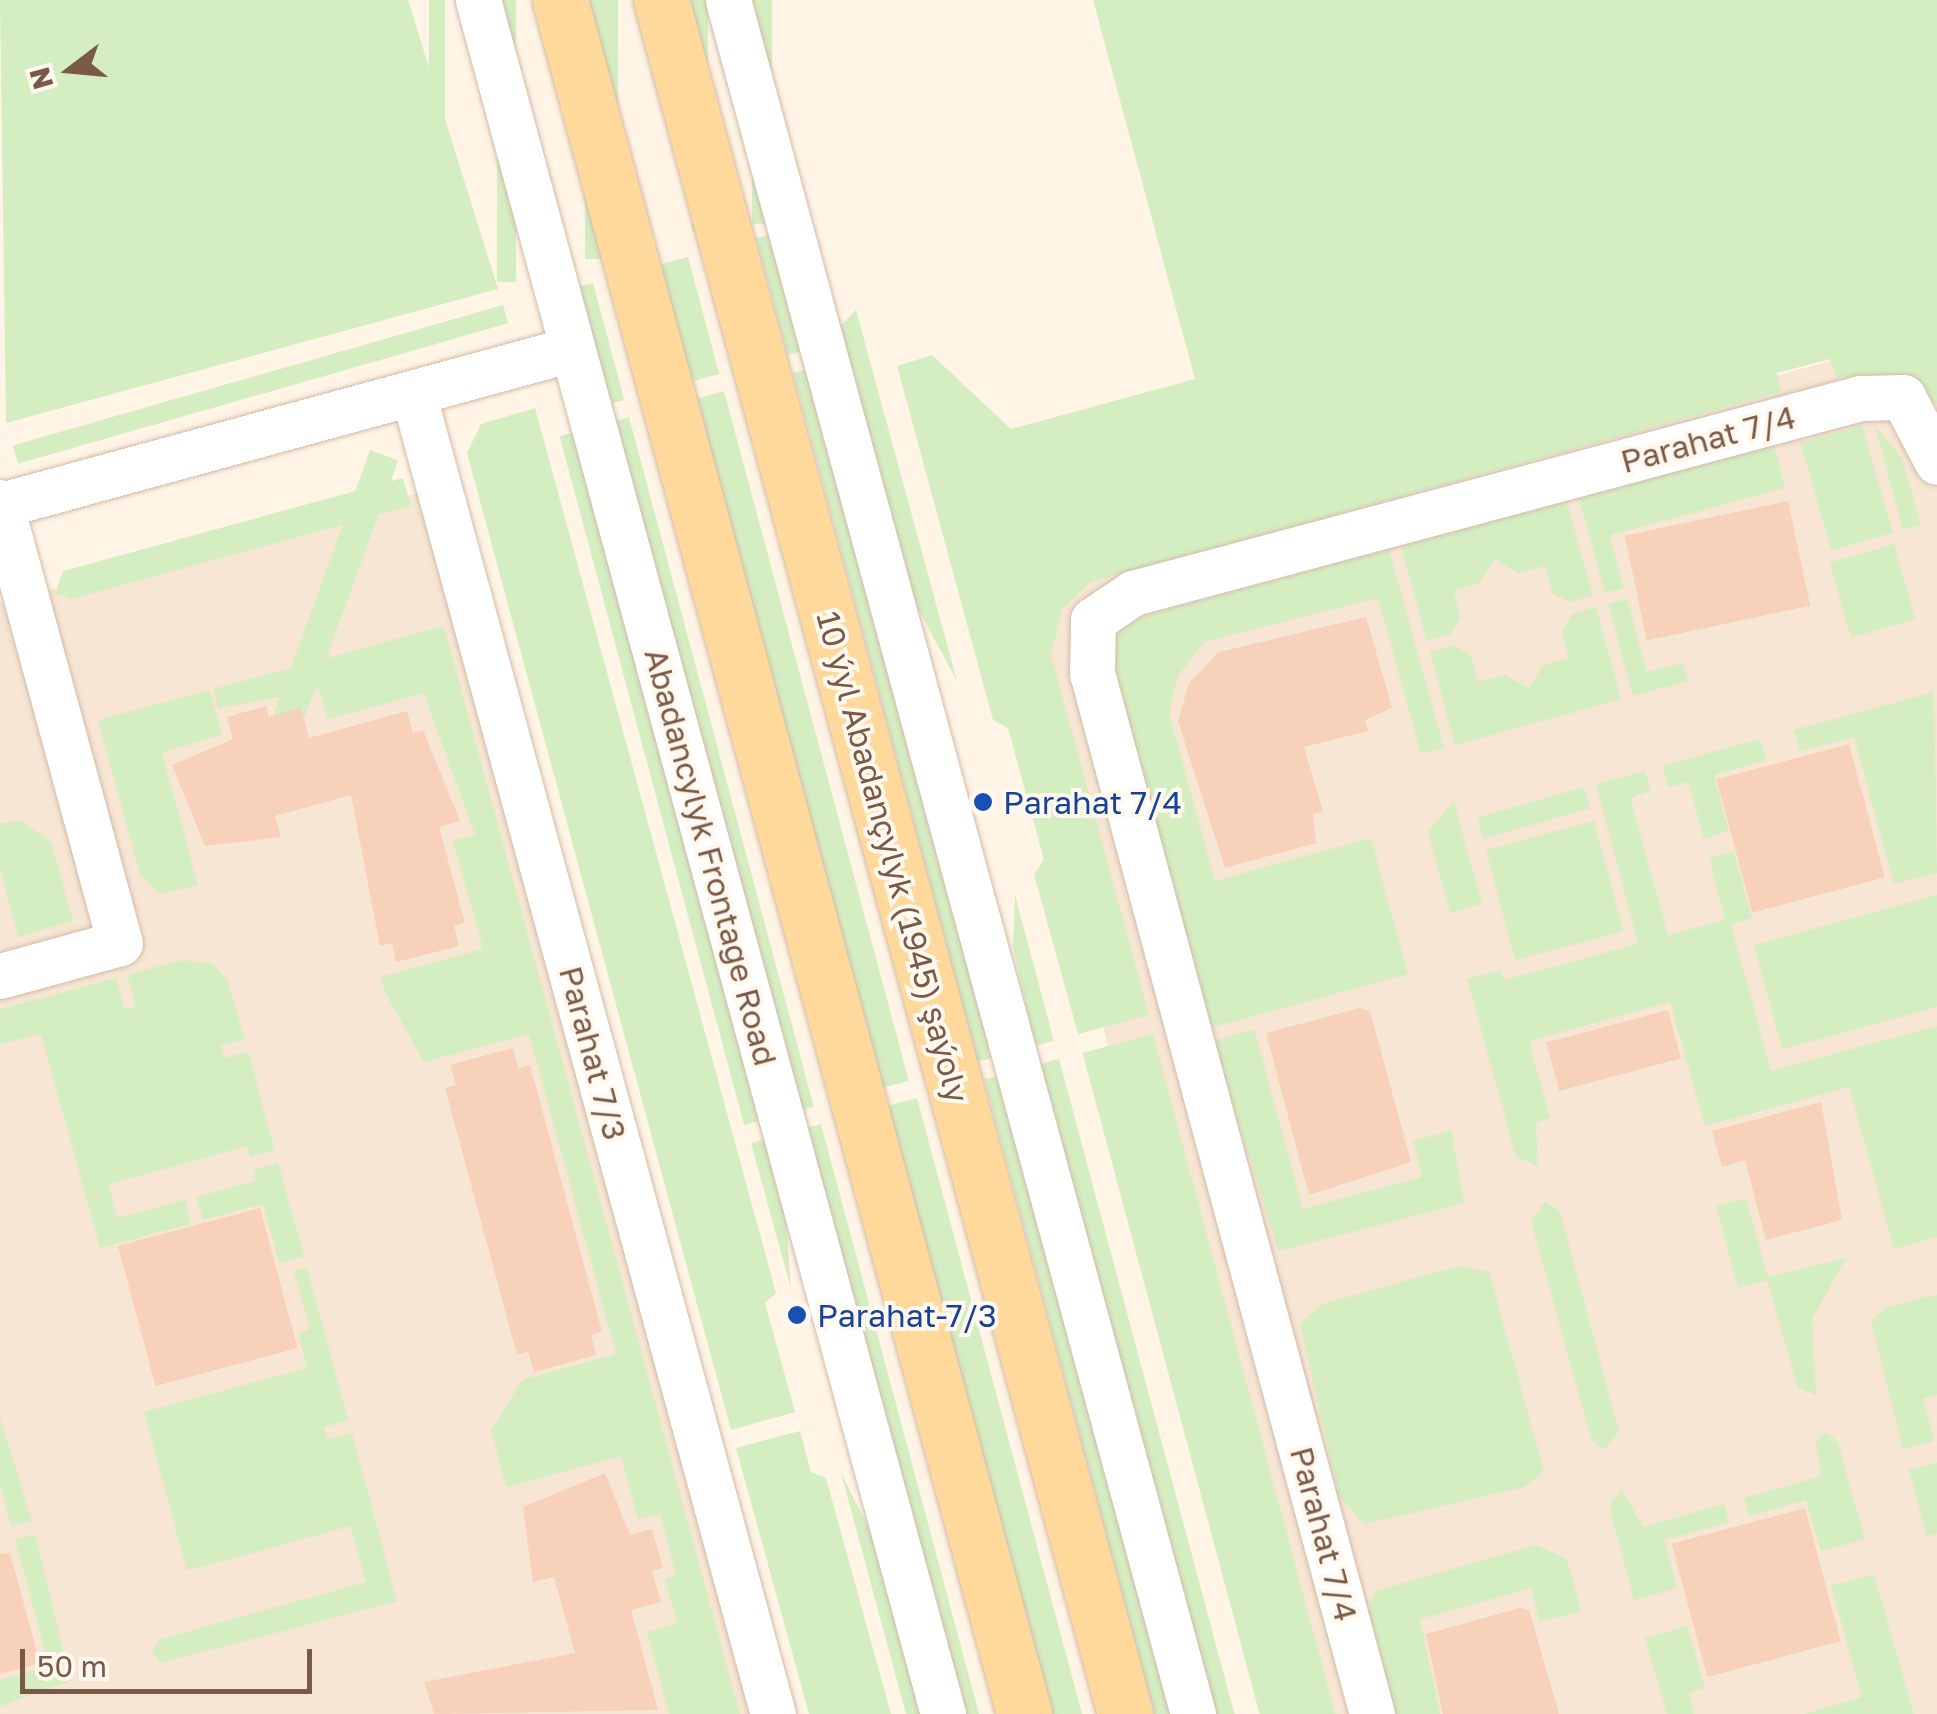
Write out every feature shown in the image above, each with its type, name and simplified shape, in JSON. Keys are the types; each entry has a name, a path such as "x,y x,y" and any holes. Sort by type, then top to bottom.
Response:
{"main road":[{"path":"560,0 1024,1714"},
{"name":"10 ýyl Abadançylyk (1945) şaýoly","path":"660,0 1126,1714"}],"street":[{"name":"Abadancylyk Frontage Road","path":"478,0 943,1714"},
{"path":"728,0 1192,1714"},
{"path":"0,976 120,944 0,504 572,349"},
{"name":"Parahat 7/3","path":"413,393 773,1714"},
{"name":"Parahat 7/4","path":"1372,1714 1092,673 1093,620 1134,593 1860,398 1903,397 1937,462"}],"shaded area":[{"path":"1937,331 1937,1714 1295,1714 983,598"},
{"path":"431,490 760,1714 0,1714 0,603"}],"green space":[{"path":"0,0 408,0 498,289 6,423"},
{"path":"429,0 445,0 445,297 429,297"},
{"path":"497,0 516,0 516,282 497,282"},
{"path":"585,0 618,0 618,259 585,259"},
{"path":"692,0 708,0 708,231 692,231"},
{"path":"752,0 772,0 772,224 752,224"},
{"path":"1093,0 1937,0 1937,404 1901,376 1836,377 1830,359 1777,373 1781,392 1090,582 1062,610 1051,655 1149,1015 1078,1034 1034,874 1044,860 1008,728 993,720 897,366 932,355 1011,429 1195,379"},
{"path":"772,234 803,351 788,355 757,238"},
{"path":"688,257 719,374 688,382 657,265"},
{"path":"593,283 624,400 606,405 575,288"},
{"path":"503,305 508,323 18,464 13,446"},
{"path":"856,310 957,681 917,607 840,326"},
{"path":"808,369 993,1058 978,1062 794,373"},
{"path":"724,391 909,1081 878,1089 693,399"},
{"path":"535,408 776,1293 765,1303 795,1412 731,1430 467,453 481,424"},
{"path":"629,417 814,1107 796,1111 612,422"},
{"path":"1862,425 1893,533 1831,550 1800,443"},
{"path":"1875,426 1902,458 1921,525 1903,530"},
{"path":"575,432 760,1121 744,1125 560,436"},
{"path":"1774,444 1785,488 1610,535 1624,588 1605,593 1579,498"},
{"path":"370,450 398,460 285,771 257,761"},
{"path":"403,478 411,506 71,599 55,593 63,571"},
{"path":"1567,501 1593,596 1569,602 1552,593 1545,566 1518,573 1494,559 1480,583 1454,590 1460,617 1451,634 1427,641 1401,546"},
{"path":"1894,544 1915,619 1851,637 1830,562"},
{"path":"1389,549 1444,748 1421,754 1378,598 1204,642 1178,676 1169,713 1215,881 1371,838 1408,974 1210,1028 1109,656 1113,635 1131,620"},
{"path":"1627,599 1647,672 1683,663 1688,681 1633,696 1608,604"},
{"path":"1596,607 1621,699 1455,745 1430,652 1454,645 1471,655 1478,682 1505,675 1529,688 1543,665 1569,658 1562,631 1572,614"},
{"path":"444,626 740,1714 669,1714 647,1632 677,1623 665,1579 676,1575 660,1514 638,1519 621,1456 506,1487 491,1431 522,1380 616,1354 529,1034 424,1062 385,992 381,977 483,949 453,841 475,835 424,693 328,719 319,690 218,708 214,689"},
{"path":"210,690 222,735 162,752 198,885 160,894 140,874 98,720"},
{"path":"1934,692 1937,873 1894,884 1854,737 1800,751 1794,730"},
{"path":"1760,739 1766,760 1714,775 1729,831 1704,839 1688,782 1668,787 1662,766"},
{"path":"1645,771 1651,791 1630,798 1668,935 1725,920 1709,858 1734,851 1752,918 1731,924 1771,1071 1937,1026 1937,1237 1894,1249 1849,1087 1705,1126 1670,1002 1529,1041 1550,1118 1536,1122 1538,1166 1516,1157 1467,979 1500,970 1504,980 1638,944 1596,784"},
{"path":"1584,787 1590,808 1483,839 1477,818"},
{"path":"1454,801 1482,904 1450,913 1428,832"},
{"path":"21,821 51,842 73,921 18,937 0,869 0,823"},
{"path":"1594,821 1624,931 1515,960 1486,850"},
{"path":"1015,895 1054,1041 1035,1046 1013,947"},
{"path":"1937,895 1937,1007 1782,1049 1754,945"},
{"path":"183,960 212,964 227,979 245,1039 221,1046 224,1058 248,1052 275,1150 250,1157 247,1146 109,1184 117,1218 185,1200 191,1224 100,1248 41,1034 0,1044 0,1009 116,978 125,1010 136,1006 127,975"},
{"path":"1254,1029 1303,1209 1422,1177 1413,1141 1451,1130 1464,1203 1278,1251 1214,1041"},
{"path":"1153,1034 1335,1714 1260,1714 1082,1053"},
{"path":"1059,1059 1235,1714 1215,1714 1041,1064"},
{"path":"1000,1075 1171,1714 1155,1714 985,1079"},
{"path":"917,1098 1082,1714 1050,1714 887,1106"},
{"path":"821,1124 979,1714 960,1714 804,1129"},
{"path":"766,1139 785,1205 791,1289 751,1143"},
{"path":"278,1163 304,1256 279,1263 263,1204 203,1220 196,1197 256,1181 254,1169"},
{"path":"1746,1198 1768,1277 1846,1258 1812,1319 1816,1395 1798,1388 1767,1280 1738,1288 1716,1206"},
{"path":"1546,1201 1560,1212 1619,1431 1604,1450 1591,1439 1531,1220"},
{"path":"1459,1266 1489,1272 1544,1471 1524,1487 1364,1524 1339,1496 1300,1324 1322,1304"},
{"path":"307,1268 348,1420 324,1427 328,1439 352,1433 397,1601 160,1663 152,1650 161,1639 366,1582 350,1526 187,1571 144,1412 307,1368 298,1333 310,1329 294,1271"},
{"path":"1937,1294 1937,1395 1923,1399 1934,1441 1903,1449 1871,1321 1886,1308"},
{"path":"0,1417 32,1521 11,1526 0,1485"},
{"path":"800,1431 811,1472 826,1478 891,1714 809,1714 736,1448"},
{"path":"1827,1433 1838,1442 1865,1539 1821,1551 1806,1500 1749,1516 1744,1498 1822,1476 1815,1441"},
{"path":"1937,1462 1937,1533 1927,1536 1909,1470"},
{"path":"841,1473 876,1543 923,1714 906,1714"},
{"path":"1622,1489 1643,1527 1724,1504 1729,1522 1664,1540 1677,1588 1634,1600 1609,1506"},
{"path":"35,1534 71,1681 0,1706 0,1680 49,1666 15,1539"},
{"path":"1536,1545 1567,1559 1581,1611 1540,1622 1531,1588 1420,1619 1440,1714 1395,1714 1367,1612 1375,1591"},
{"path":"1874,1574 1914,1714 1804,1714 1862,1697 1831,1586"},
{"path":"1687,1626 1705,1688 1689,1693 1694,1714 1667,1714 1645,1638"}],"building":[{"path":"1788,501 1810,606 1647,640 1625,536"},
{"path":"1366,617 1392,708 1365,720 1368,731 1304,747 1323,811 1313,814 1316,843 1225,868 1178,721 1189,683 1219,652"},
{"path":"266,706 269,717 301,708 309,738 407,711 413,733 423,730 460,821 439,827 465,923 454,926 459,946 396,962 392,943 380,946 351,795 275,816 281,837 205,846 172,765 233,739 227,717"},
{"path":"1849,744 1885,877 1752,913 1717,779"},
{"path":"1360,1008 1370,1011 1411,1162 1309,1195 1266,1033"},
{"path":"1668,1010 1681,1058 1559,1091 1546,1043"},
{"path":"513,1048 518,1068 530,1065 602,1332 591,1335 596,1355 534,1372 528,1352 517,1355 445,1088 456,1085 450,1065"},
{"path":"1821,1102 1842,1220 1766,1240 1745,1160 1722,1167 1712,1131"},
{"path":"260,1208 298,1348 156,1386 118,1246"},
{"path":"605,1473 630,1535 652,1529 663,1568 652,1571 661,1602 631,1610 658,1710 434,1714 424,1682 575,1653 554,1577 533,1582 523,1507"},
{"path":"1805,1508 1841,1641 1707,1677 1672,1544"},
{"path":"10,1553 40,1663 0,1674 0,1554"},
{"path":"1520,1608 1529,1610 1559,1714 1443,1714 1426,1634"}],"place":[{"name":"Parahat 7/4","path":"983,802"},
{"name":"Parahat-7/3","path":"797,1315"}]}
